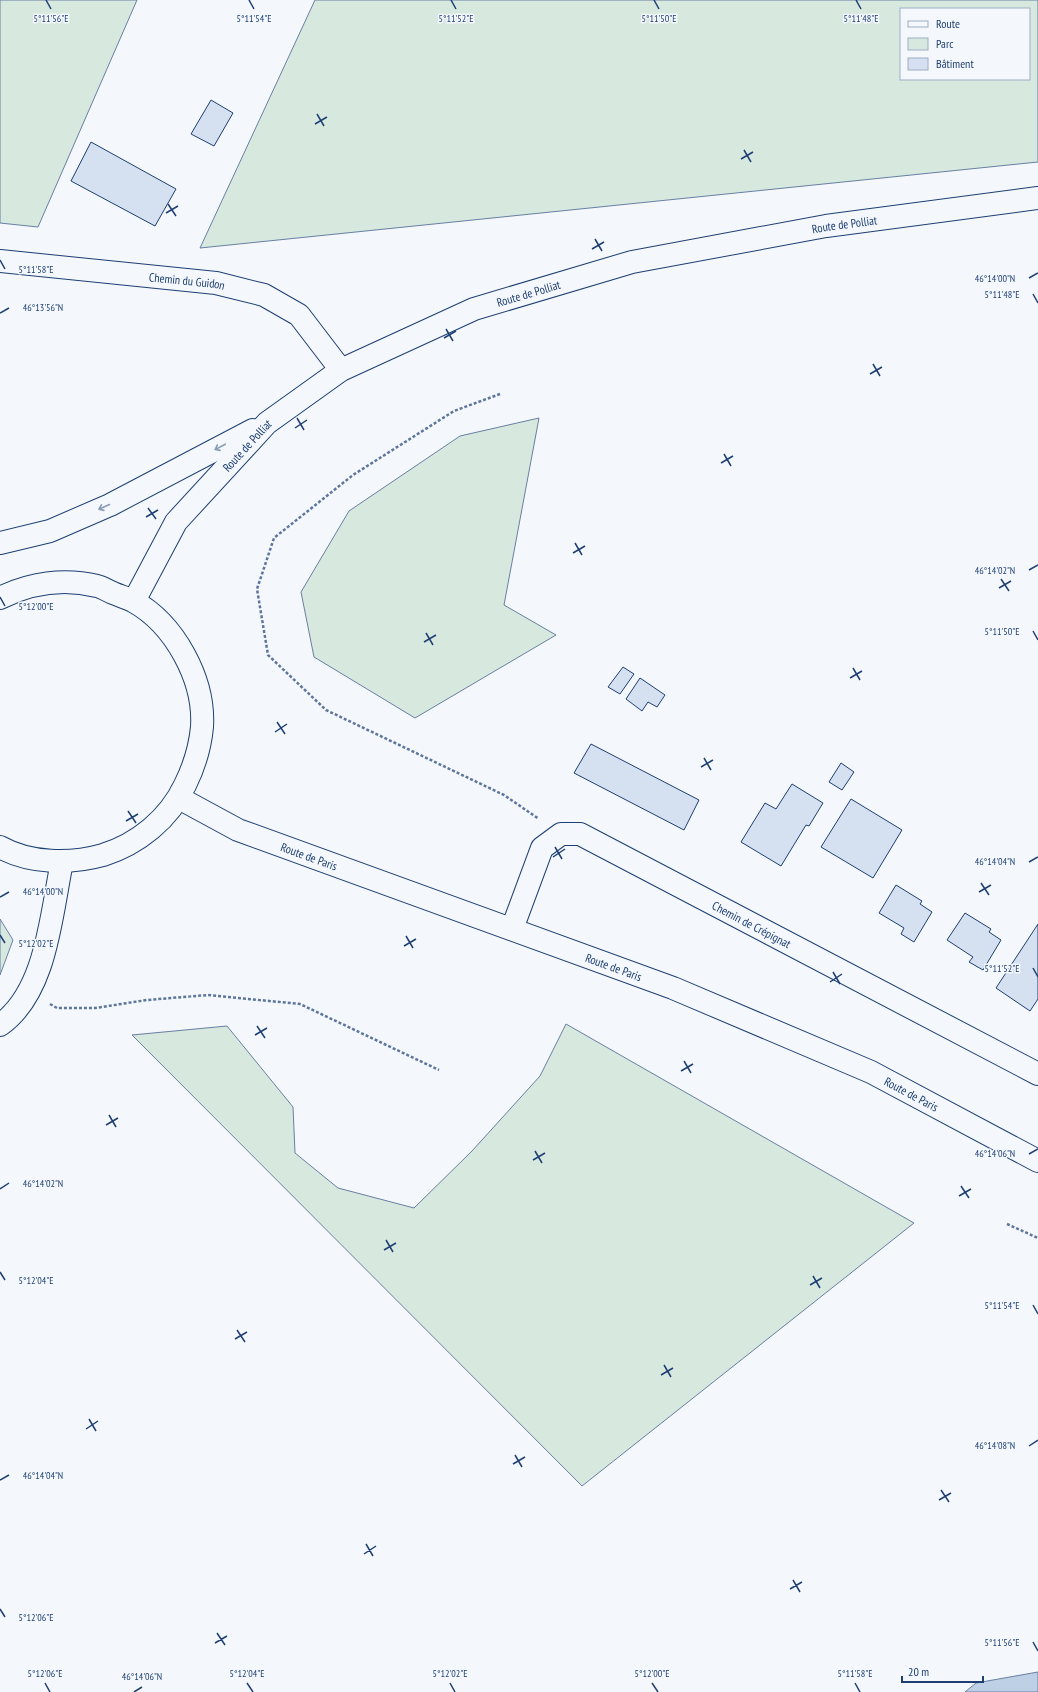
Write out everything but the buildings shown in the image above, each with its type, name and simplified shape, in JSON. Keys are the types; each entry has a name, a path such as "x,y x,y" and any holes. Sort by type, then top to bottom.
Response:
{"main road":[{"name":"Route de Polliat","path":"134,601 176,522 267,423 341,370 474,309 632,262 826,226 1038,198"},
{"name":"Chemin du Guidon","path":"0,261 216,283 264,295 299,315 341,370"},
{"path":"0,543 50,531 110,504 267,423"},
{"path":"0,598 19,588 58,582 97,586 134,601 163,625 185,655 198,690 202,727 195,764 179,798 162,819 140,837 116,850 96,857 62,862 32,858 0,847"},
{"name":"Route de Paris","path":"179,798 238,830 673,988 871,1072 1038,1161"},
{"path":"512,929 542,848 561,834"},
{"name":"Chemin de Crépignat","path":"561,834 580,834 1038,1074"},
{"path":"0,1025 10,1018 28,992 42,964 62,862"}],"path":[{"path":"500,394 454,411 353,475 286,528 274,538 257,589 268,655 326,710 504,796 561,834"},
{"path":"28,992 57,1008 95,1008 147,1000 208,995 300,1004 439,1070"},
{"path":"1007,1224 1038,1238"}],"green space":[{"path":"0,0 137,0 38,227 0,223"},
{"path":"315,0 1038,0 1038,162 200,248"},
{"path":"539,418 504,605 556,635 415,718 314,657 301,592 349,511 460,436"},
{"path":"0,919 13,940 0,975"},
{"path":"566,1024 914,1223 582,1486 132,1035 227,1026 293,1107 295,1153 338,1188 414,1208 472,1151 540,1076"}],"water":[{"path":"1038,1672 1038,1692 965,1692 976,1683"}]}
